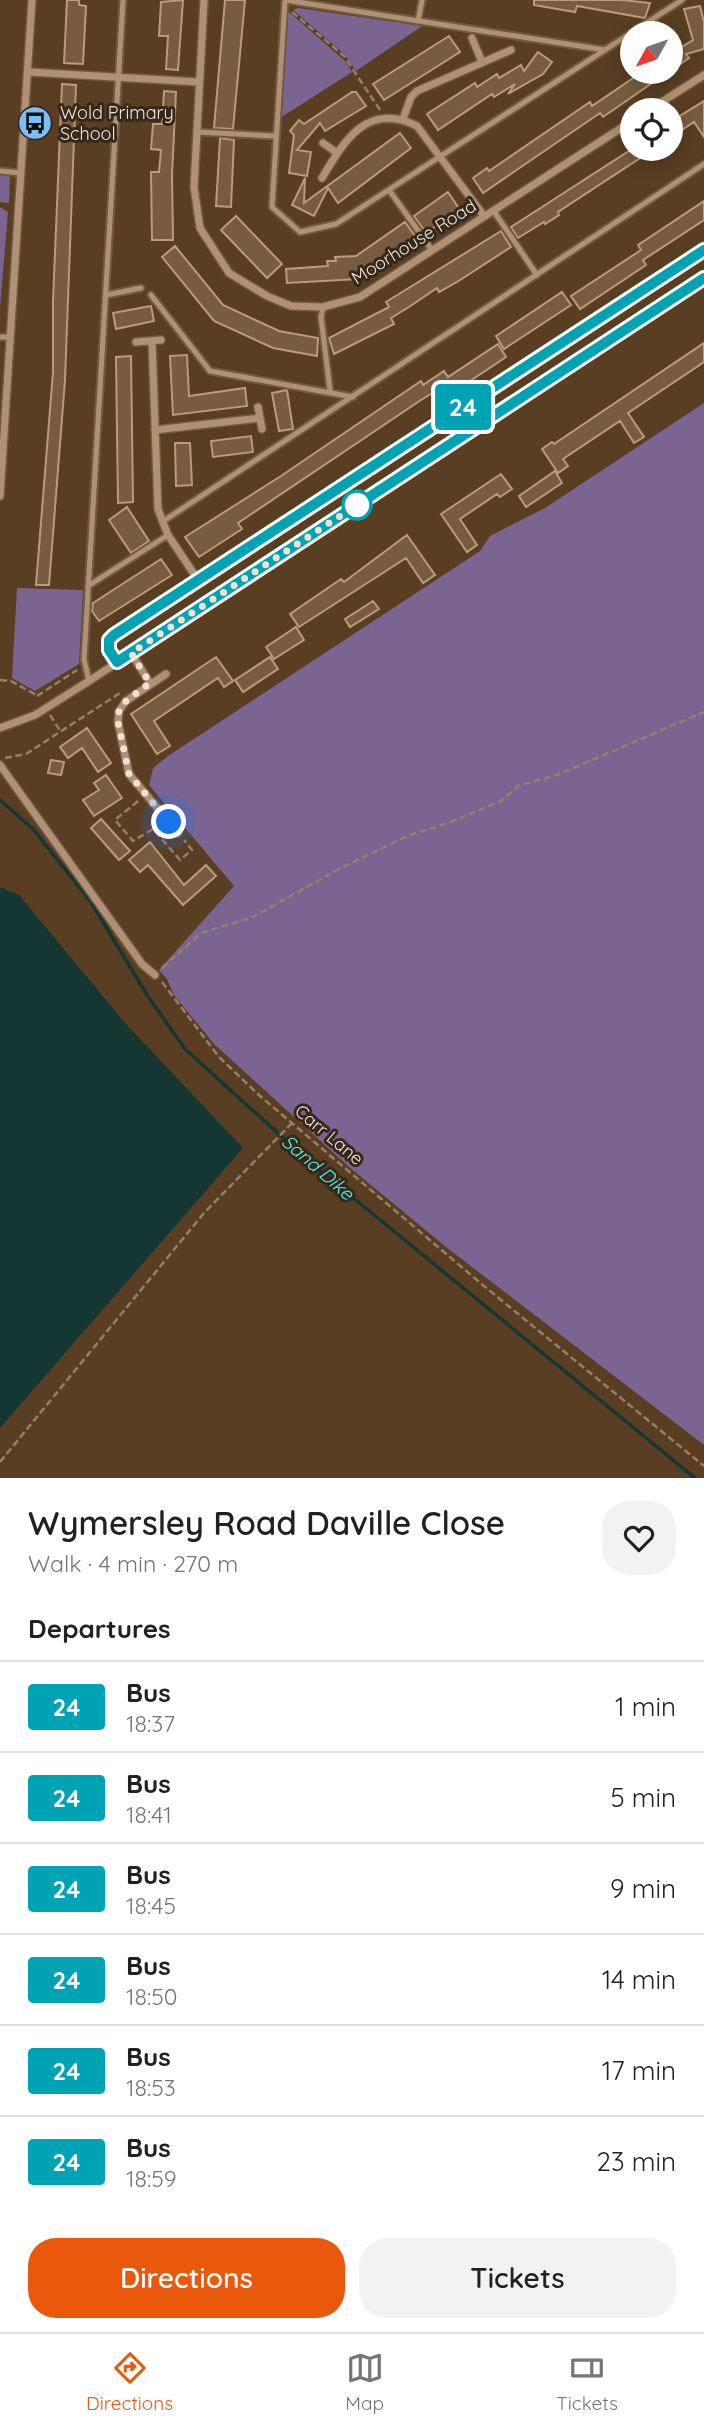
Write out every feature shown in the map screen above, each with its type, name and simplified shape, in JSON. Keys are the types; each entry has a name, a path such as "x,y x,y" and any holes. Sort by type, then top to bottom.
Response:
{"street":[{"path":"0,496 32,0"},
{"name":"Moorhouse Road","path":"204,0 194,187 200,228 229,273 267,296 291,306 323,307 360,297 620,129"},
{"path":"472,38 482,62"},
{"path":"403,119 411,97 417,91 511,50"},
{"path":"29,72 199,82"},
{"path":"668,98 704,75"},
{"path":"322,178 337,153 361,125 385,118 403,119 416,126 484,216"},
{"path":"323,143 337,153"},
{"path":"117,662 109,650 109,640 114,635 704,250"},
{"path":"0,729 34,715 89,681 704,278"},
{"path":"136,342 161,340"},
{"path":"152,341 158,509 168,535 198,580"},
{"path":"258,407 261,429"},
{"path":"155,430 260,418"},
{"path":"131,653 150,683"},
{"path":"166,674 126,701 119,711 118,722 124,764 178,833"},
{"path":"0,765 142,964 155,975"},
{"path":"158,831 169,822"}],"lane":[{"path":"89,681 85,665 88,586 123,0"},
{"path":"605,50 285,0 272,207 300,232 336,224 389,190 441,156 605,50 682,0"},
{"path":"418,21 422,0"},
{"path":"197,132 275,136"},
{"path":"162,522 704,164"},
{"path":"0,171 21,173"},
{"path":"389,190 432,250"},
{"path":"493,210 537,275"},
{"path":"106,295 141,288"},
{"path":"151,295 210,371 330,390 352,397"},
{"path":"323,307 321,317 330,390"},
{"path":"0,337 9,337"},
{"path":"88,586 168,535"}],"path":[{"path":"285,0 292,11 344,56 385,118"},
{"path":"37,696 85,665"},
{"path":"0,680 11,681 37,696 42,702"},
{"path":"0,759 26,754 127,688"},
{"path":"155,975 201,933 253,917 339,869 407,836 501,801 520,785 557,775 704,712"},
{"path":"50,715 61,732"},
{"path":"145,793 115,820 133,841 153,829 158,831 180,860 192,850 178,833"},
{"name":"Carr Lane","path":"155,975 219,1057 290,1124 704,1466"},
{"path":"0,1462 204,1213 290,1124"}],"shaded area":[{"path":"298,8 422,26 356,71 344,54 293,10"},
{"path":"288,11 345,61 352,72 280,118"},
{"path":"0,174 10,175 9,203 0,202"},
{"path":"0,207 8,212 0,308"},
{"path":"704,403 704,1445 446,1247 348,1166 214,1044 174,995 167,979 159,970 234,886 149,785 153,768 168,756 480,551 490,536 545,508"},
{"path":"17,588 83,590 79,664 35,691 12,678"}],"water":[{"path":"0,887 19,895 126,1024 243,1148 0,1428"}],"building":[{"path":"67,0 79,0 79,5 86,6 83,64 64,63"},
{"path":"183,0 178,70 166,69 168,36 159,36 161,2"},
{"path":"225,0 245,0 233,129 214,128"},
{"path":"534,0 622,0 650,3 645,18 577,6 575,12 534,5"},
{"path":"700,6 704,22 704,49 686,54 689,58 683,62 683,46 693,40 684,9"},
{"path":"449,36 460,52 384,100 373,84"},
{"path":"538,52 552,62 543,74 508,94 515,84 494,97 492,94 438,130 427,114 475,83 477,87 497,74 499,78 521,65 524,71"},
{"path":"62,84 76,85 65,380 49,585 36,585 53,372 53,301"},
{"path":"624,84 651,84 630,98 620,98 620,105 603,117 600,113 483,193 473,178 487,168 489,171 590,102 592,106"},
{"path":"164,91 176,92 172,175 173,240 152,240 151,172 159,172 161,150 151,149 153,124 162,124"},
{"path":"356,92 366,106 325,131 320,123 297,150 311,152 307,176 289,173 294,135 290,131 299,120 304,124"},
{"path":"704,101 704,137 694,122 683,129 683,114"},
{"path":"400,133 411,148 338,203 328,188 314,216 292,205 305,178 304,203"},
{"path":"220,138 234,140 231,207 216,206"},
{"path":"620,157 620,161 636,161 558,212 559,215 545,224 544,222 518,238 511,227"},
{"path":"448,192 460,210 426,233 414,216"},
{"path":"704,201 704,220 643,260 646,265 580,309 571,296 641,250 638,245"},
{"path":"236,216 282,264 267,278 221,230"},
{"path":"405,222 418,240 359,279 287,283 286,269 328,266 327,261 336,261 335,257 356,256"},
{"path":"501,231 511,247 457,282 439,292 437,288 391,318 394,324 334,354 329,338 389,307 386,302"},
{"path":"175,246 223,305 279,331 318,338 317,356 273,348 214,321 162,257"},
{"path":"562,292 571,305 504,349 496,336"},
{"path":"151,306 154,321 116,329 113,313"},
{"path":"704,343 704,362 628,413 644,437 634,443 620,421 563,459 568,466 558,473 542,449 552,442 554,444"},
{"path":"498,344 506,357 440,401 434,392 421,400 238,523 242,529 199,557 185,537 421,381 423,385 444,371 448,377"},
{"path":"187,355 189,396 245,388 247,406 173,415 170,356"},
{"path":"131,356 133,502 118,503 116,357"},
{"path":"287,390 293,429 279,431 272,393"},
{"path":"251,436 253,452 213,457 211,441"},
{"path":"175,443 190,443 192,485 176,486"},
{"path":"555,471 562,483 526,507 519,496"},
{"path":"501,474 512,489 500,497 497,494 460,519 477,545 467,552 441,514"},
{"path":"127,507 149,541 131,553 109,520"},
{"path":"407,535 435,575 423,583 406,558 299,627 290,614 341,579 344,582"},
{"path":"161,559 172,575 99,621 92,611 93,603"},
{"path":"373,601 379,609 350,627 345,619"},
{"path":"296,627 304,640 274,659 266,647"},
{"path":"216,657 233,681 224,687 218,678 154,721 170,746 157,754 131,714"},
{"path":"270,657 278,669 243,692 235,680"},
{"path":"87,728 111,763 98,772 82,748 68,758 60,747"},
{"path":"51,760 64,762 61,775 48,773"},
{"path":"106,775 122,798 94,816 83,800 99,790 94,783"},
{"path":"101,819 130,851 119,860 91,828"},
{"path":"150,842 184,885 206,865 216,876 183,905 148,865 140,872 129,860"}],"waterway":[{"name":"Sand Dike","path":"0,800 33,829 91,902 147,995 185,1049 312,1164 695,1478"}],"bus line":[{"name":"24","path":"704,250 114,635 109,640 109,650 117,662 704,278"}],"place":[{"name":"Wold Primary School","path":"35,123"}],"route":[{"path":"169,822 129,774 124,764 119,711 126,701 150,683 131,653 366,499 357,505"}]}
